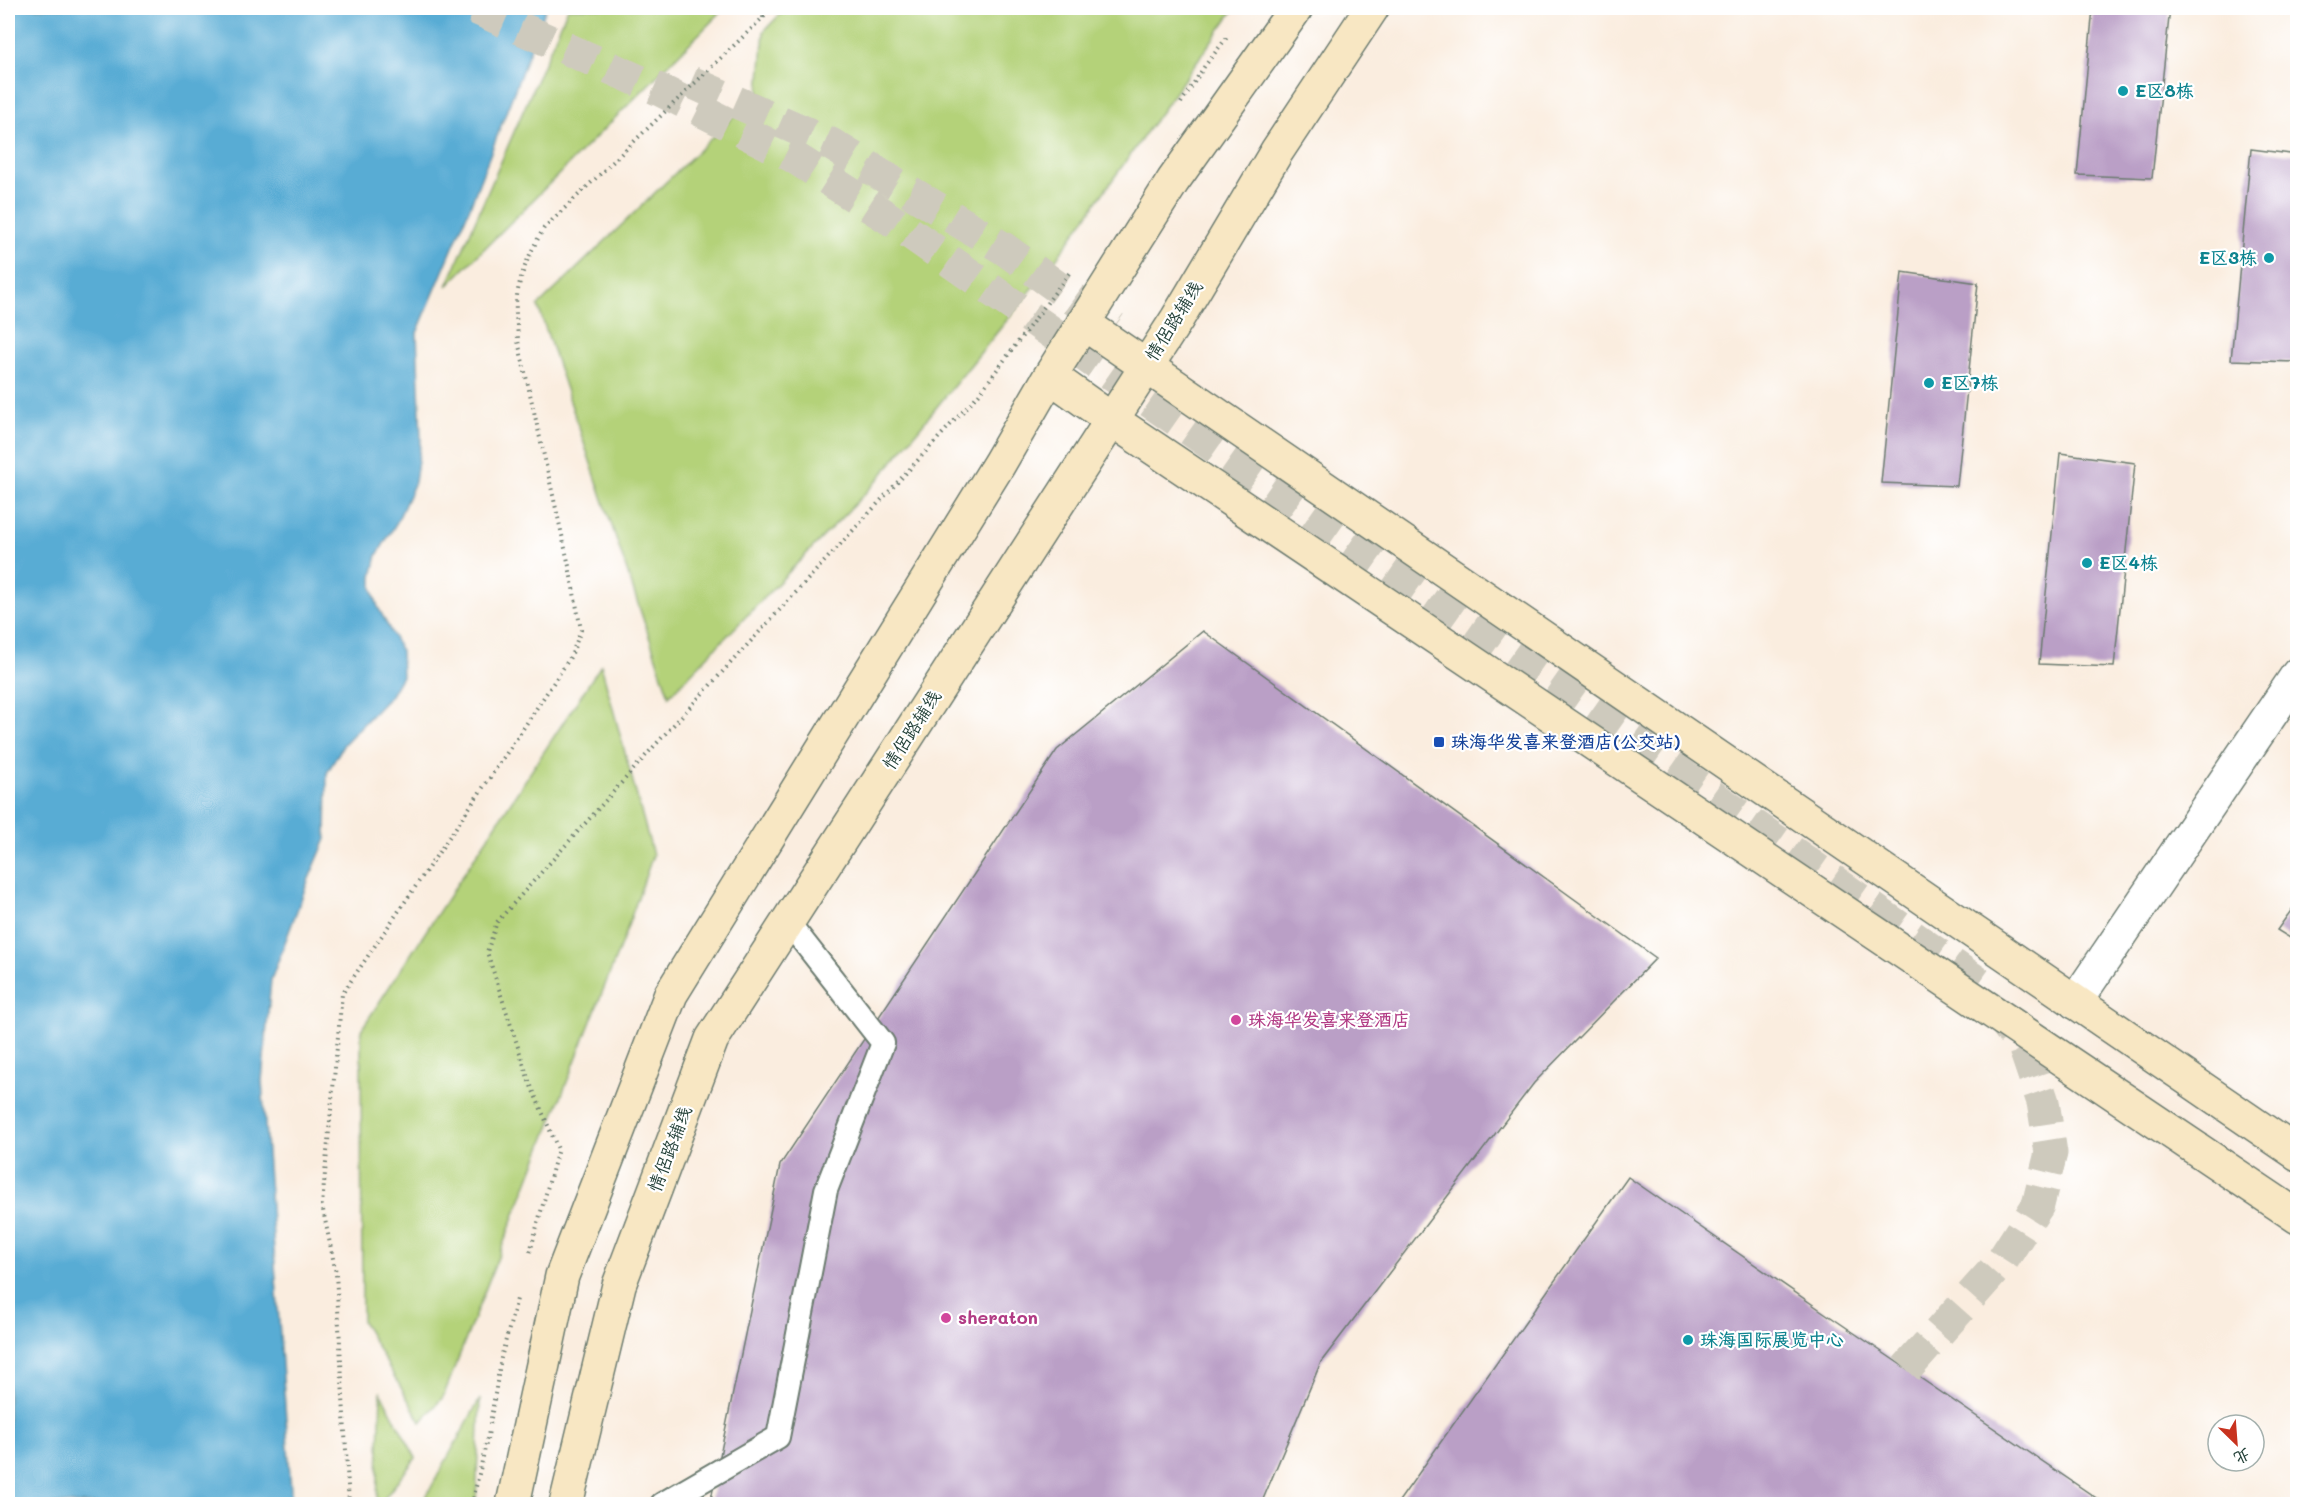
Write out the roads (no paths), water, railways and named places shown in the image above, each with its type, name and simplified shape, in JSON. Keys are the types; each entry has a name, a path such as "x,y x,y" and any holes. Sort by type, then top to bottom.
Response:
{"main road":[{"path":"513,1504 562,1276 671,994 999,464 1050,376 1173,181 1296,8"},
{"name":"情侣路辅线","path":"566,1504 619,1285 712,1039 1146,367 1277,151 1372,8"},
{"path":"1083,323 2298,1154"},
{"path":"1050,376 1112,420 2298,1217"}],"street":[{"path":"2075,1002 2298,674"}],"lane":[{"path":"662,1504 778,1437 826,1190 883,1043 788,922"}],"water":[{"path":"8,8 546,8 470,207 417,333 421,439 415,482 397,522 377,555 372,577 372,588 378,607 401,651 402,676 391,695 344,744 327,773 326,839 271,980 262,1081 292,1504 8,1504"}],"tunnel":[{"path":"475,8 662,91 792,156 893,221 1980,984"},
{"path":"691,82 829,143 1003,248 1114,328"},
{"path":"1906,1369 2002,1261 2038,1205 2051,1153 2043,1102 2025,1049 2001,1017"}],"place":[{"name":"E区8栋","path":"2123,91"},
{"name":"E区3栋","path":"2269,258"},
{"name":"E区7栋","path":"1929,383"},
{"name":"E区4栋","path":"2087,563"},
{"name":"珠海华发喜来登酒店(公交站)","path":"1439,742"},
{"name":"珠海华发喜来登酒店","path":"1236,1020"},
{"name":"sheraton","path":"946,1318"},
{"name":"珠海国际展览中心","path":"1688,1340"}]}
